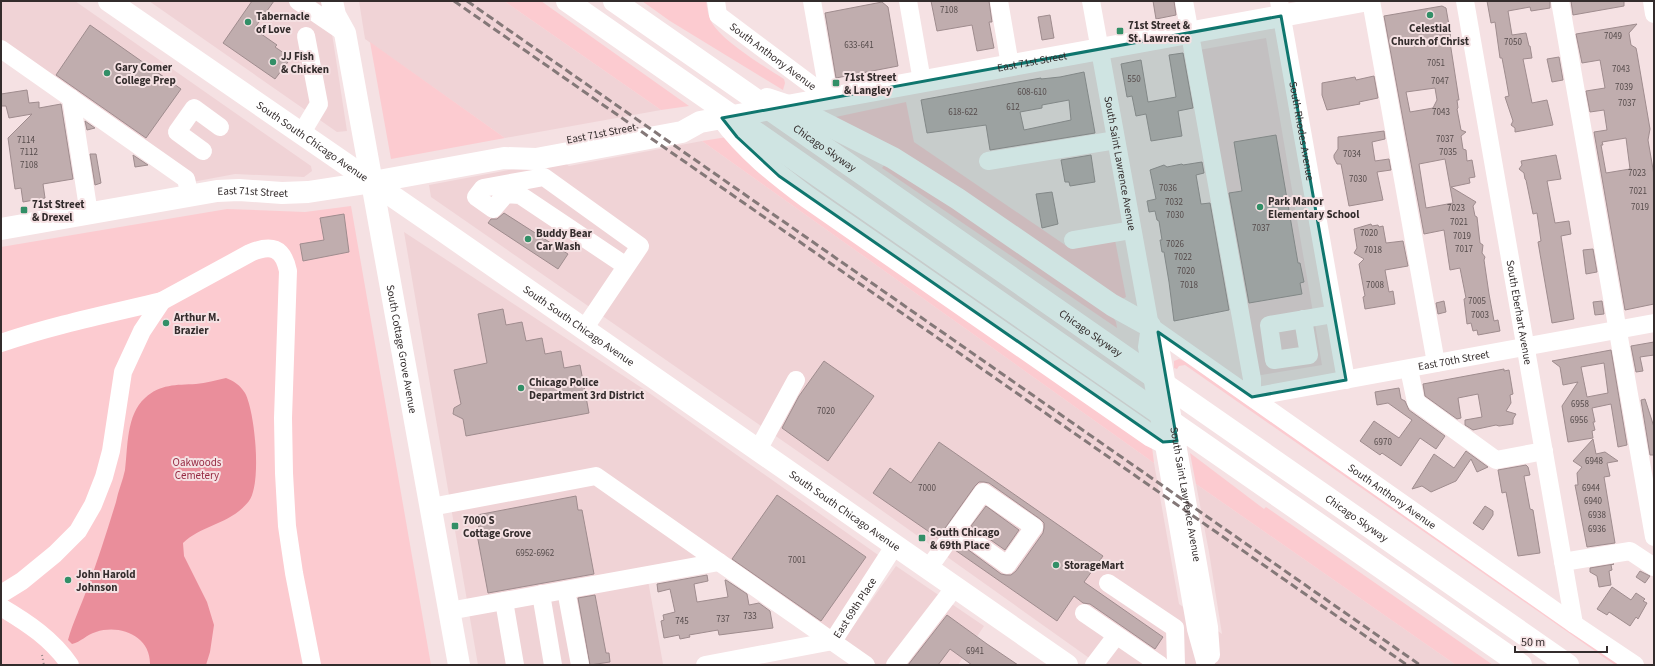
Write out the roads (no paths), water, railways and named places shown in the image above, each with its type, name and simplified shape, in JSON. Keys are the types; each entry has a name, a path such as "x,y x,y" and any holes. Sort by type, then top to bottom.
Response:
{"main road":[{"name":"South South Chicago Avenue","path":"109,1 373,182 1067,665"},
{"name":"South Cottage Grove Avenue","path":"332,1 335,15 345,33 459,665"},
{"name":"South Cottage Grove Avenue","path":"345,33 349,13 346,1"},
{"path":"567,1 709,100 746,135 779,176 808,197 1151,436 1176,439"},
{"name":"Chicago Skyway","path":"614,1 1568,665"},
{"name":"East 71st Street","path":"1,229 217,191 239,190 282,193 308,192 373,182 504,158 536,159 682,132 700,122 1189,32 1280,8 1363,1"},
{"path":"746,93 794,108 893,158 958,199 1112,305 1150,326"},
{"path":"746,135 1128,391 1176,439 1520,665"}],"street":[{"path":"298,1 345,33"},
{"path":"812,1 829,98"},
{"path":"908,1 922,81"},
{"path":"999,1 1010,65"},
{"name":"South Saint Lawrence Avenue","path":"1091,1 1150,326 1160,346 1209,627 1212,665"},
{"path":"1184,1 1252,379 1252,397"},
{"path":"1371,1 1436,363"},
{"name":"South Eberhart Avenue","path":"1465,1 1574,624"},
{"path":"1560,1 1654,537"},
{"path":"1652,1 1654,14"},
{"name":"South Anthony Avenue","path":"717,8 829,98"},
{"name":"South Rhodes Avenue","path":"1280,8 1346,380"},
{"path":"301,134 319,104 306,36"},
{"path":"1,49 186,179 190,196"},
{"path":"71,98 90,214"},
{"path":"204,151 177,132 194,108 220,127"},
{"path":"988,161 1116,140"},
{"path":"584,329 640,246 544,177 483,188 476,197 493,209 506,194 520,195 626,266"},
{"path":"1073,240 1132,230"},
{"path":"1,343 89,317 162,301 250,253 262,248 271,248 279,252 286,261 288,271 283,418 286,511 294,573 312,665"},
{"path":"1,594 22,581 55,554 78,531 93,505 104,478 111,451 123,372 142,331 162,301"},
{"path":"1303,319 1334,314"},
{"name":"East 70th Street","path":"1252,397 1654,323"},
{"name":"South Anthony Avenue","path":"1150,326 1574,624 1635,665"},
{"path":"1409,369 1416,402 1496,460 1544,451"},
{"path":"758,450 796,380"},
{"name":"South Saint Lawrence Avenue","path":"1176,439 1196,629 1206,665"},
{"path":"431,507 596,476 866,665"},
{"path":"928,569 957,529"},
{"name":"East 69th Place","path":"704,665 778,658 833,641 894,545"},
{"path":"1563,562 1630,551 1654,567"},
{"path":"449,611 719,562"},
{"path":"1108,583 1175,628 1176,665"},
{"path":"895,665 955,587"},
{"path":"566,590 580,665"},
{"path":"541,594 553,665"},
{"path":"504,601 515,665"},
{"path":"1,607 42,634 63,654 70,665"},
{"path":"1084,613 1160,665"},
{"path":"1094,665 1116,636"}],"railway":[{"path":"454,1 1407,665"},
{"path":"467,1 1420,665"}],"place":[{"name":"Celestial Church of Christ","path":"1430,15"},
{"name":"Tabernacle of Love","path":"248,22"},
{"name":"71st Street & St. Lawrence","path":"1120,31"},
{"name":"JJ Fish & Chicken","path":"273,62"},
{"name":"Gary Comer College Prep","path":"107,73"},
{"name":"71st Street & Langley","path":"836,83"},
{"name":"Park Manor Elementary School","path":"1260,207"},
{"name":"71st Street & Drexel","path":"24,210"},
{"name":"Buddy Bear Car Wash","path":"528,239"},
{"name":"Arthur M. Brazier","path":"166,323"},
{"name":"Chicago Police Department 3rd District","path":"521,388"},
{"name":"7000 S Cottage Grove","path":"455,526"},
{"name":"South Chicago & 69th Place","path":"922,538"},
{"name":"StorageMart","path":"1056,565"},
{"name":"John Harold Johnson","path":"68,580"}],"park label":[{"name":"Oakwoods Cemetery","path":"197,468"}]}
